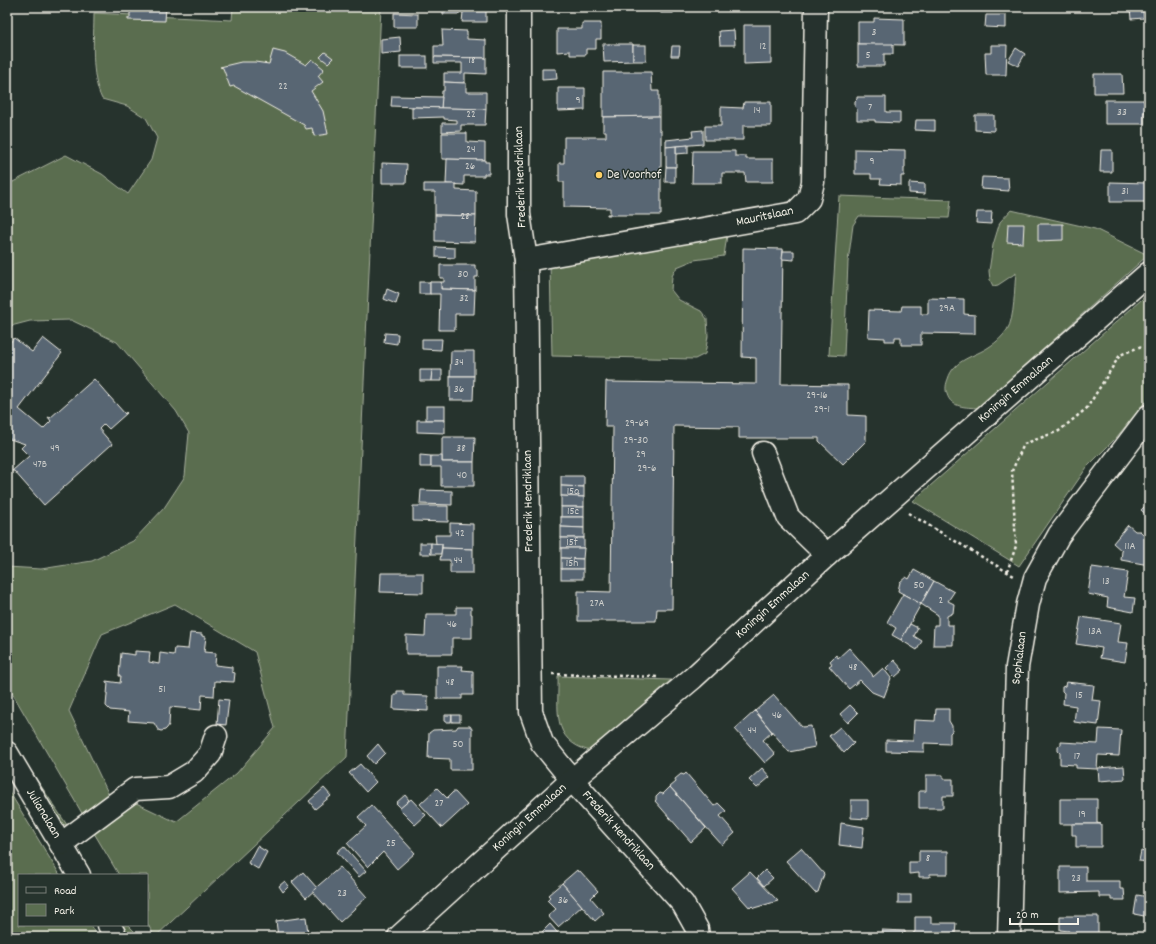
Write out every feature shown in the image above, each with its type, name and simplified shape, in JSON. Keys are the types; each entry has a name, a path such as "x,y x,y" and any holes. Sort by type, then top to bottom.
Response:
{"street":[{"name":"Frederik Hendriklaan","path":"519,7 519,214 526,260 531,712 542,743 572,780 683,904 697,929 698,937"},
{"name":"Mauritslaan","path":"526,260 795,213 809,199 813,182 816,7"},
{"name":"Koningin Emmalaan","path":"399,937 572,780 693,678 828,555 1149,273"},
{"name":"Sophialaan","path":"1009,937 1016,667 1028,604 1036,578 1059,534 1149,416"},
{"path":"763,453 788,517 828,555"},
{"path":"61,844 135,789 168,787 194,772 210,754 216,736"},
{"name":"Julianalaan","path":"7,753 78,874"},
{"path":"110,926 116,937"}],"path":[{"path":"1007,572 1016,546 1012,471 1024,444 1059,431 1087,408 1120,355 1149,343"},
{"path":"888,502 1033,587"},
{"path":"531,674 693,678"}],"green space":[{"path":"233,7 381,7 347,757 155,937 148,925 148,874 118,874 94,833 134,802 176,822 237,773 275,728 255,652 175,604 102,634 69,711 110,797 83,815 7,684 7,567 41,569 92,561 133,541 164,508 185,476 189,433 176,411 117,342 71,320 30,321 7,327 7,185 66,155 102,174 128,194 151,160 157,138 146,118 127,106 102,99 98,89 94,68 94,13 232,20"},
{"path":"839,196 951,200 949,218 859,216 853,225 848,262 844,356 829,355"},
{"path":"1011,210 1095,229 1148,255 978,408 964,407 952,402 946,392 947,381 951,372 965,359 997,341 1007,330 1012,318 1016,273 998,285 993,286 990,280 989,271 993,245 1000,222"},
{"path":"727,235 724,256 694,260 677,267 672,276 671,290 679,300 701,311 707,319 708,336 705,354 695,359 552,356 550,263"},
{"path":"1149,293 1149,397 1116,438 1087,467 1019,566 913,501"},
{"path":"558,676 671,680 590,751 577,746 568,739 559,722"},
{"path":"7,735 67,825 61,824 12,747"},
{"path":"7,788 59,874 18,874 18,926 91,926 98,937 7,937"},
{"path":"118,926 129,926 140,937 124,937"}],"building":[{"path":"130,7 166,7 165,21 128,20 128,18 130,18"},
{"path":"443,7 486,7 486,22 462,22 463,12 459,12 459,14 443,14"},
{"path":"557,7 572,7 572,10 557,10"},
{"path":"661,7 673,7 673,13 661,13"},
{"path":"713,7 750,7 750,10 713,10"},
{"path":"1130,8 1143,8 1144,18 1131,19"},
{"path":"394,13 418,14 418,27 394,27"},
{"path":"986,15 1006,15 1006,28 985,27"},
{"path":"874,18 904,19 904,45 858,44 858,22 874,22"},
{"path":"582,23 601,23 601,39 596,39 596,49 586,49 586,55 570,55 570,51 557,52 557,29 582,29"},
{"path":"744,25 771,25 771,63 744,64"},
{"path":"442,30 467,31 467,39 486,40 486,58 434,57 434,46 443,46"},
{"path":"734,30 735,45 720,45 719,31"},
{"path":"400,37 401,52 381,54 381,39"},
{"path":"603,44 633,44 633,61 604,62"},
{"path":"858,44 893,44 893,54 884,54 884,66 858,66"},
{"path":"633,45 646,45 646,61 633,61"},
{"path":"991,45 1007,45 1006,75 986,75 985,53 991,53"},
{"path":"672,46 680,46 679,56 671,56"},
{"path":"1016,48 1025,54 1018,66 1008,61"},
{"path":"273,50 285,53 306,65 312,59 324,69 318,76 323,82 311,91 323,111 328,134 314,136 312,128 306,129 304,125 234,86 230,87 223,68 220,67 241,62 269,64"},
{"path":"325,52 333,58 328,63 320,57"},
{"path":"400,56 427,56 427,68 400,68"},
{"path":"434,57 486,58 486,74 465,73 465,83 444,82 444,73 462,73 462,63 434,63"},
{"path":"542,69 556,69 557,79 542,80"},
{"path":"603,72 651,72 652,91 659,91 659,116 603,117"},
{"path":"1094,74 1122,74 1123,93 1094,93"},
{"path":"444,82 466,83 466,92 486,92 486,109 441,108"},
{"path":"558,88 585,88 585,110 558,111"},
{"path":"392,96 442,97 441,108 391,106"},
{"path":"857,97 886,97 886,112 900,112 900,123 875,122 875,120 857,120 855,101"},
{"path":"1105,100 1144,100 1144,102 1146,102 1146,112 1144,112 1144,124 1105,124"},
{"path":"744,102 771,102 771,126 743,126 743,140 705,140 705,126 721,126 721,107 743,108"},
{"path":"412,107 486,109 485,125 461,125 461,131 442,132 442,123 457,123 457,120 444,119 444,117 412,118"},
{"path":"975,115 994,115 994,131 975,130"},
{"path":"659,116 659,130 661,130 661,215 607,215 610,214 610,208 564,207 564,182 559,182 559,163 564,163 564,137 606,137 606,131 603,131 603,117"},
{"path":"916,120 935,120 935,131 915,130"},
{"path":"703,130 703,144 666,147 666,140 693,137 692,131"},
{"path":"442,133 467,133 467,142 485,143 485,160 442,159"},
{"path":"688,145 688,153 676,154 676,146"},
{"path":"676,146 676,167 666,167 666,147"},
{"path":"855,149 905,150 905,168 904,176 901,176 901,185 880,184 881,179 871,179 871,174 855,174"},
{"path":"1101,150 1112,150 1112,172 1100,172"},
{"path":"693,151 735,151 735,156 746,156 746,159 773,159 773,182 746,182 745,173 722,173 722,183 692,183"},
{"path":"447,159 485,160 485,162 489,162 489,174 484,174 484,176 464,176 464,185 446,184"},
{"path":"382,163 407,164 406,183 382,183"},
{"path":"666,167 675,167 675,182 665,182"},
{"path":"982,177 1008,178 1009,191 981,189"},
{"path":"1110,182 1147,183 1147,202 1110,202"},
{"path":"909,183 925,184 925,194 909,193"},
{"path":"424,184 456,184 456,190 476,191 476,216 435,215 435,192 424,192"},
{"path":"977,212 992,212 991,224 976,223"},
{"path":"435,215 476,216 475,242 435,241"},
{"path":"1008,224 1024,224 1023,243 1007,242"},
{"path":"1038,224 1063,224 1063,240 1038,241"},
{"path":"436,247 455,248 455,258 436,257"},
{"path":"743,248 783,249 781,384 848,385 848,415 866,416 866,441 843,464 819,441 819,438 739,438 739,427 674,426 672,609 657,609 656,621 578,621 578,591 611,592 613,427 605,427 606,381 756,384 756,358 742,357"},
{"path":"783,251 794,251 794,260 782,259"},
{"path":"440,265 475,265 475,269 478,270 478,277 475,277 475,290 441,289 441,282 444,282 444,278 440,278"},
{"path":"419,282 430,282 430,294 419,294"},
{"path":"430,282 441,282 441,289 475,290 474,314 455,314 455,330 439,330 440,294 430,294"},
{"path":"387,289 399,294 396,304 384,299"},
{"path":"928,298 964,299 964,314 975,315 975,334 921,333 921,345 901,345 901,337 895,337 895,341 885,341 885,338 868,337 869,310 901,311 902,306 921,306 921,314 928,314"},
{"path":"385,333 398,334 397,344 384,342"},
{"path":"14,338 32,352 43,338 62,353 19,409 43,429 51,421 48,417 50,418 94,379 125,414 126,412 127,413 109,429 104,424 99,429 113,445 111,445 44,505 14,471 12,471 29,456 21,448 25,444 7,438 7,346"},
{"path":"422,339 442,339 441,350 422,349"},
{"path":"451,351 474,351 474,376 450,376"},
{"path":"420,370 432,370 431,381 420,381"},
{"path":"432,370 442,370 442,381 431,381"},
{"path":"450,376 474,376 473,400 450,400"},
{"path":"426,406 445,406 445,420 426,420"},
{"path":"417,420 445,420 445,433 417,432"},
{"path":"475,437 474,462 442,462 442,438"},
{"path":"420,455 431,456 431,467 420,467"},
{"path":"431,456 442,456 442,462 474,462 474,486 441,486 441,467 431,467"},
{"path":"561,476 584,476 584,487 561,486"},
{"path":"561,486 584,487 584,497 561,496"},
{"path":"421,490 452,491 452,505 420,504"},
{"path":"561,496 584,497 584,507 561,507"},
{"path":"1149,502 1149,517 1141,510"},
{"path":"413,506 448,506 448,522 413,521"},
{"path":"561,507 584,507 584,517 561,517"},
{"path":"561,517 584,517 584,528 561,527"},
{"path":"450,523 473,524 473,549 442,548 442,544 436,544 435,535 450,535"},
{"path":"1128,525 1135,531 1140,531 1146,537 1149,544 1149,553 1147,555 1149,557 1149,565 1121,560 1122,551 1113,543"},
{"path":"561,527 584,528 584,538 561,538"},
{"path":"561,538 584,538 584,548 561,548"},
{"path":"420,543 431,543 431,554 420,554"},
{"path":"431,543 442,544 441,554 431,554"},
{"path":"442,548 473,549 473,573 450,573 450,560 440,560"},
{"path":"561,548 584,548 583,559 561,558"},
{"path":"561,558 583,559 583,569 561,569"},
{"path":"1092,567 1128,572 1124,597 1135,598 1133,612 1107,607 1108,598 1088,594"},
{"path":"561,569 583,569 583,579 561,579"},
{"path":"914,570 934,581 921,604 898,591 900,582 906,577 909,579"},
{"path":"381,573 423,573 423,593 380,592"},
{"path":"934,581 954,592 948,601 954,604 953,613 947,616 947,625 953,625 953,645 933,645 934,625 938,625 938,615 921,604"},
{"path":"903,594 921,604 901,640 892,635 896,628 887,622"},
{"path":"456,607 471,607 472,638 452,638 452,654 406,654 406,635 425,636 426,614 456,614"},
{"path":"1081,617 1121,623 1118,642 1128,643 1125,662 1100,658 1102,648 1076,644"},
{"path":"910,624 918,628 914,636 922,641 917,650 901,640"},
{"path":"190,633 202,634 202,636 206,637 204,652 216,653 215,665 232,667 232,672 235,673 234,682 215,681 214,696 202,695 201,710 170,707 169,725 165,730 161,731 158,730 154,723 128,721 129,712 110,710 106,706 108,683 106,683 106,681 120,683 121,676 119,676 121,653 135,655 135,651 150,652 149,662 159,664 160,653 174,655 175,648 188,649"},
{"path":"849,648 873,677 883,668 891,678 884,697 872,692 860,680 849,689 829,666 832,664 830,661 836,655 838,658"},
{"path":"894,660 903,670 895,677 886,668"},
{"path":"437,666 463,666 462,670 473,671 473,695 462,695 462,699 437,699"},
{"path":"1066,682 1094,685 1092,700 1101,701 1098,725 1074,722 1076,706 1063,704 1064,693 1062,691 1062,687 1065,686"},
{"path":"397,691 404,691 404,695 428,696 428,711 393,709 394,695 397,695"},
{"path":"774,695 802,727 811,726 815,747 789,752 755,711"},
{"path":"219,699 229,700 226,725 217,724"},
{"path":"850,705 858,713 848,723 840,714"},
{"path":"936,709 949,709 949,721 952,726 952,731 950,733 950,744 924,743 924,752 886,751 886,740 913,741 914,720 935,721"},
{"path":"755,711 772,732 763,740 775,754 765,763 735,729"},
{"path":"445,715 452,715 451,722 445,722"},
{"path":"452,715 460,715 460,722 452,722"},
{"path":"458,726 470,726 472,729 472,770 450,770 450,759 428,758 429,733 433,730 456,729"},
{"path":"840,727 854,743 844,753 829,736"},
{"path":"1099,729 1121,730 1119,756 1098,755 1097,769 1076,768 1076,765 1060,764 1060,753 1058,751 1058,746 1061,745 1061,742 1098,744"},
{"path":"378,744 385,753 374,764 367,756"},
{"path":"360,764 376,782 366,792 349,773"},
{"path":"1124,766 1125,779 1099,781 1098,768"},
{"path":"762,768 770,777 757,788 749,780"},
{"path":"686,773 714,806 718,803 726,811 720,816 735,833 722,845 670,787 676,782 675,779 681,774 684,775"},
{"path":"926,775 943,775 943,779 953,779 953,796 943,796 943,808 919,808 919,791 926,791"},
{"path":"670,787 706,828 691,842 655,801 656,797 660,793 663,794"},
{"path":"324,788 331,796 315,809 309,801"},
{"path":"437,788 447,798 455,792 467,805 442,828 420,804"},
{"path":"405,795 409,800 401,808 396,803"},
{"path":"411,799 426,815 415,825 399,809"},
{"path":"1060,799 1097,799 1097,823 1101,824 1060,824"},
{"path":"851,800 868,800 868,819 851,818"},
{"path":"371,805 415,853 397,869 383,852 368,867 347,843 366,826 358,817"},
{"path":"841,823 864,827 862,848 839,845"},
{"path":"1072,824 1101,824 1101,847 1076,847 1076,835 1072,835"},
{"path":"257,846 267,852 258,869 248,863"},
{"path":"344,846 366,871 359,877 337,852"},
{"path":"801,848 824,874 818,892 815,893 786,861"},
{"path":"919,851 948,851 948,874 930,874 930,877 919,877 919,873 909,874 909,862 919,862"},
{"path":"1141,851 1149,853 1149,862 1139,861"},
{"path":"340,867 367,897 340,922 312,891"},
{"path":"1060,867 1086,867 1086,881 1120,881 1120,889 1124,889 1125,900 1111,900 1111,897 1099,897 1099,892 1060,893"},
{"path":"577,870 578,872 580,871 598,891 591,898 604,913 595,921 562,883"},
{"path":"765,870 773,878 764,886 757,878"},
{"path":"303,872 317,888 306,898 292,882"},
{"path":"750,872 778,901 754,908 752,906 750,908 732,888"},
{"path":"285,881 289,886 283,892 279,886"},
{"path":"562,883 582,906 558,927 548,916 556,909 547,900 550,897 548,895"},
{"path":"898,895 911,895 911,903 898,903"},
{"path":"1137,895 1149,897 1149,917 1134,914"},
{"path":"1060,916 1098,916 1098,937 1068,937 1069,931 1060,930"},
{"path":"306,917 308,933 318,932 320,937 278,937 276,921"},
{"path":"915,917 931,917 931,923 956,923 955,934 952,934 952,937 913,937 913,933 915,932"},
{"path":"550,924 561,937 544,937 541,933"},
{"path":"882,930 905,931 905,937 882,937"},
{"path":"773,935 773,937 744,937 744,936"}],"place":[{"name":"De Voorhof","path":"599,175"}]}
